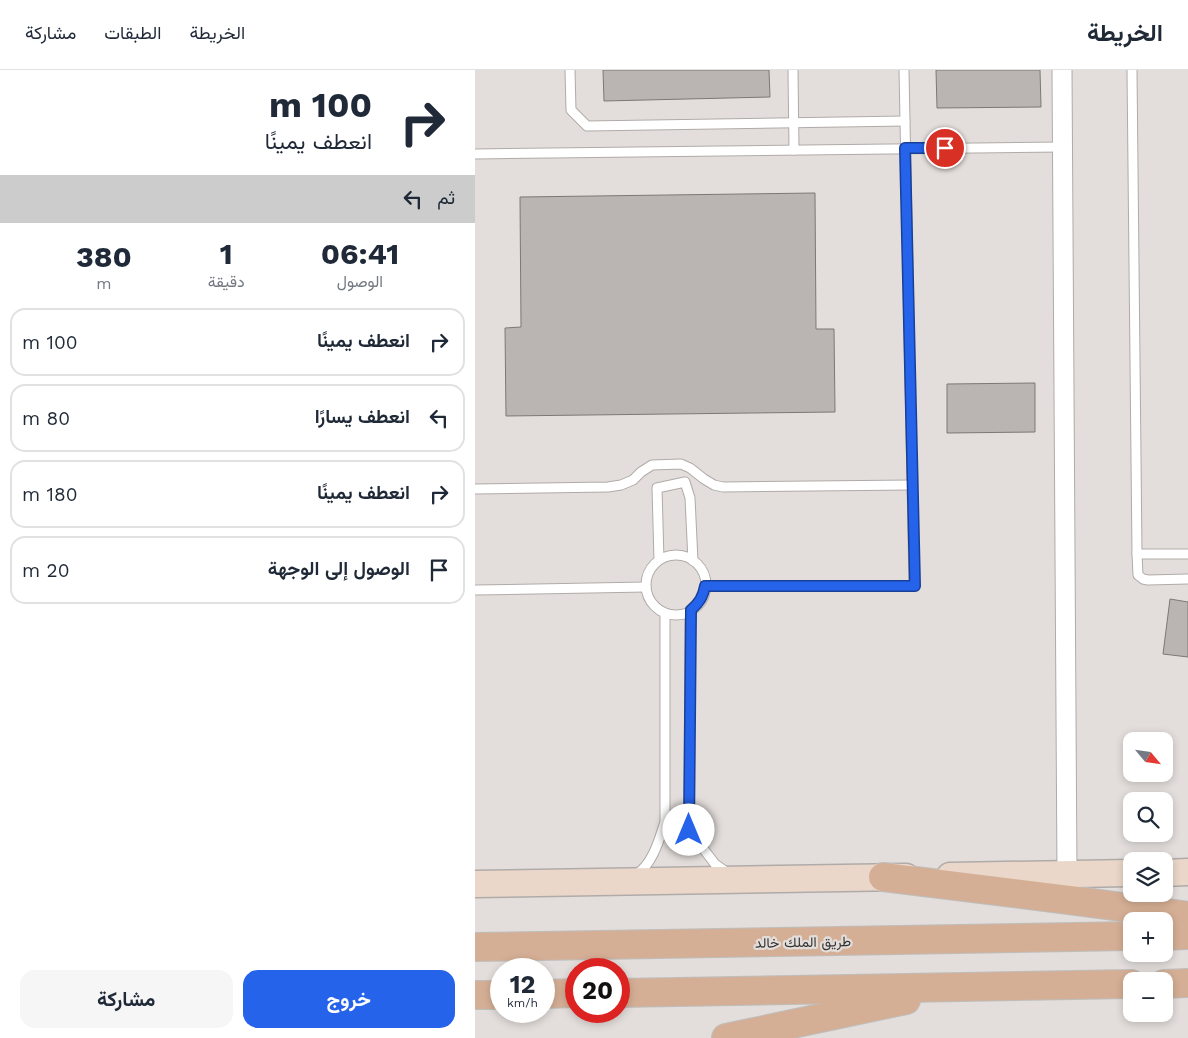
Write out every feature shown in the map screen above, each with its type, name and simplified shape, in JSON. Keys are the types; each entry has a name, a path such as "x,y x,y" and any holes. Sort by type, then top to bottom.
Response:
{"main road":[{"path":"1173,873 1188,872"},
{"path":"475,884 1123,873"},
{"path":"883,877 1188,916"},
{"path":"1173,936 1188,935"},
{"name":"طريق الملك خالد","path":"475,948 1123,936"},
{"path":"1173,984 1188,983"},
{"path":"630,993 1123,984"},
{"path":"726,1038 966,987"},
{"path":"475,995 490,995"}],"street":[{"path":"1062,70 1067,874"}],"lane":[{"path":"570,70 571,110 587,126 905,121"},
{"path":"793,70 794,150"},
{"path":"705,586 915,586 905,148 905,70"},
{"path":"1132,70 1138,575 1143,579 1188,580"},
{"path":"475,154 1063,147"},
{"path":"475,489 608,487 621,485 633,480 652,465 681,464 714,485 723,486 912,485"},
{"path":"659,560 657,488 685,482 690,498 693,561"},
{"path":"1137,554 1188,554"},
{"path":"667,556 685,556 700,567 704,576 705,586 703,596 691,610 682,614 665,613 652,603 648,596 646,579 653,565 659,560 667,556"},
{"path":"475,590 646,587"},
{"path":"691,610 689,830 715,864 737,880"},
{"path":"626,882 644,869 656,849 665,822 665,613"}],"building":[{"path":"603,70 769,70 770,97 604,101"},
{"path":"936,70 1040,70 1041,107 937,108"},
{"path":"815,193 816,329 834,329 835,412 506,416 505,328 521,327 520,197"},
{"path":"1035,383 1035,432 947,433 947,384"},
{"path":"1170,599 1188,602 1188,657 1163,654"}],"route":[{"path":"689,830 691,610 703,596 705,586 915,586 905,148 945,148"}]}
